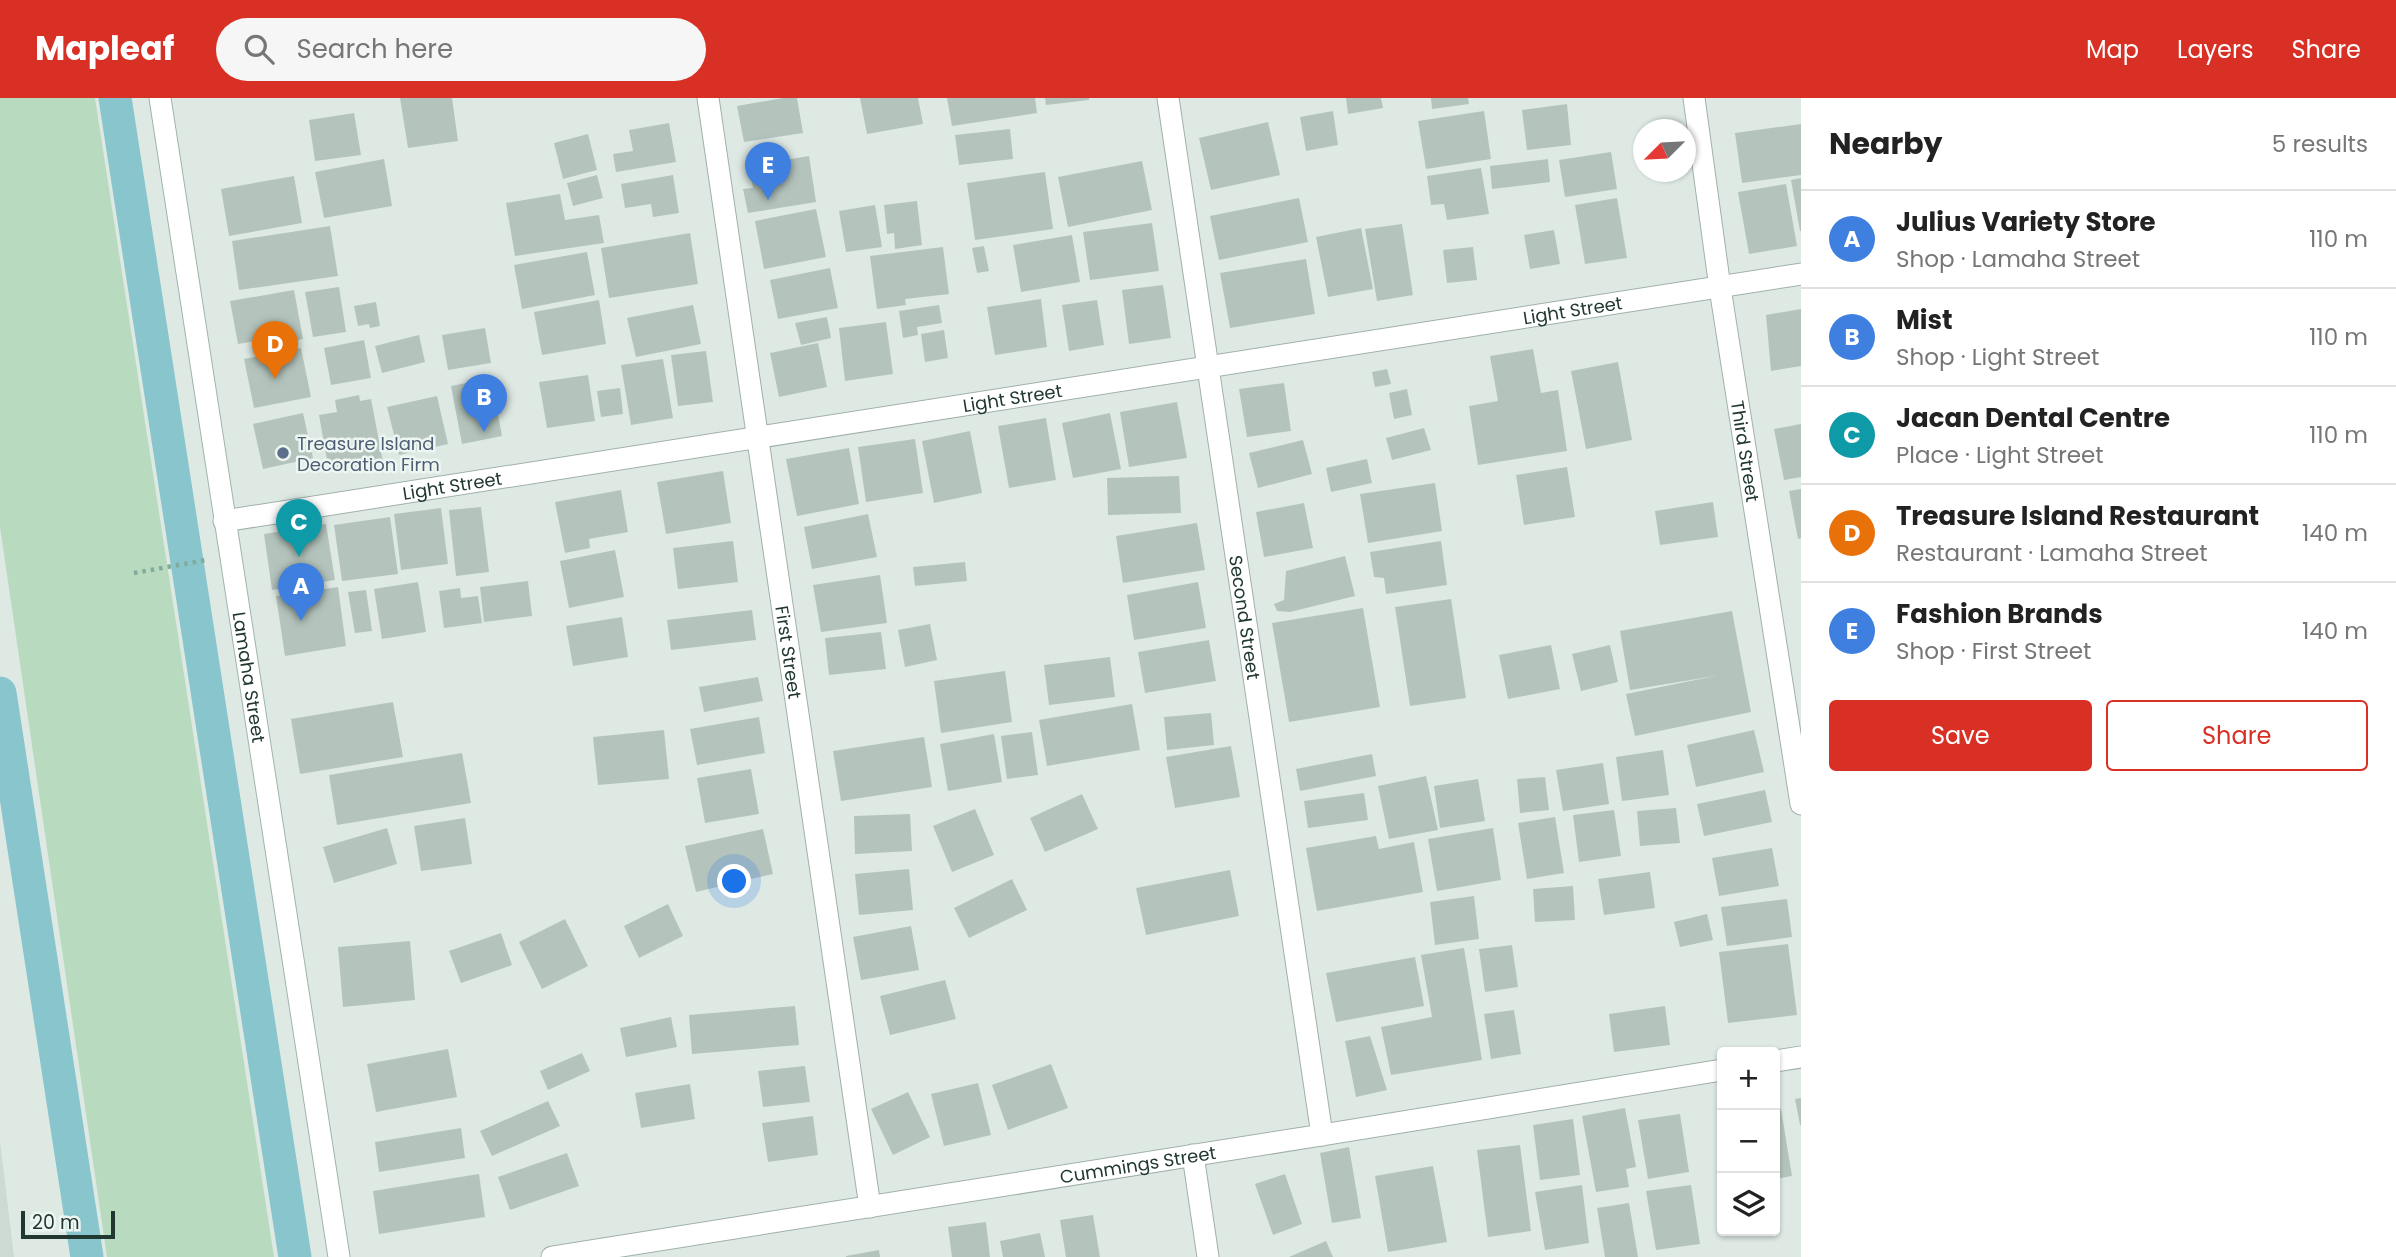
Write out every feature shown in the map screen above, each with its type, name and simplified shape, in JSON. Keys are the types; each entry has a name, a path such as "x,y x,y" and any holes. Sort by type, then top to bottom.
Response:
{"street":[{"name":"Lamaha Street","path":"160,98 339,1257"},
{"name":"First Street","path":"708,98 870,1207"},
{"name":"Second Street","path":"1168,98 1322,1135"},
{"name":"Third Street","path":"1693,98 1801,804"},
{"name":"Light Street","path":"224,520 1801,274"},
{"path":"1780,1060 1801,1057"},
{"name":"Cummings Street","path":"552,1257 1717,1071"},
{"path":"1193,1156 1208,1257"}],"path":[{"path":"134,573 205,560"}],"shaded area":[{"path":"0,1141 14,1257 0,1257"}],"green space":[{"path":"0,98 95,98 274,1257 107,1257 0,527"}],"building":[{"path":"400,98 452,98 458,141 408,148"},
{"path":"797,98 803,133 744,142 737,106"},
{"path":"860,98 918,98 923,124 867,134"},
{"path":"947,98 1035,98 1037,113 952,126"},
{"path":"1045,98 1089,98 1089,100 1046,105"},
{"path":"1346,98 1381,98 1383,108 1348,114"},
{"path":"1431,98 1468,98 1469,104 1432,109"},
{"path":"1567,104 1571,145 1527,150 1522,110"},
{"path":"1333,111 1338,145 1306,151 1300,117"},
{"path":"1484,111 1491,159 1426,169 1418,121"},
{"path":"354,113 361,155 315,161 309,120"},
{"path":"1268,122 1280,175 1211,190 1199,138"},
{"path":"669,123 676,162 616,172 613,154 633,151 629,130"},
{"path":"1801,124 1801,175 1742,183 1735,133"},
{"path":"1010,129 1013,159 959,165 955,135"},
{"path":"588,134 597,170 563,179 554,143"},
{"path":"1611,152 1617,189 1565,197 1559,160"},
{"path":"809,156 816,202 748,213 743,189 753,188 749,166"},
{"path":"384,159 392,206 324,218 315,172"},
{"path":"1548,159 1550,182 1492,189 1490,166"},
{"path":"1142,161 1152,210 1068,227 1058,177"},
{"path":"1481,168 1489,214 1447,220 1444,204 1431,205 1427,176"},
{"path":"1045,172 1053,229 975,240 967,183"},
{"path":"597,175 603,198 573,206 567,183"},
{"path":"673,175 679,213 653,217 651,204 625,208 621,184"},
{"path":"294,176 302,223 229,236 221,189"},
{"path":"1801,178 1801,231 1800,231 1791,180"},
{"path":"1786,184 1797,246 1749,254 1738,192"},
{"path":"560,194 565,220 599,215 604,243 515,256 506,203"},
{"path":"1299,198 1308,242 1219,260 1210,216"},
{"path":"1617,198 1627,258 1585,264 1575,205"},
{"path":"917,201 922,245 895,249 894,233 887,234 884,205"},
{"path":"875,205 882,247 846,252 839,211"},
{"path":"816,209 826,257 764,269 755,221"},
{"path":"1152,223 1159,271 1090,280 1083,232"},
{"path":"1402,224 1413,295 1377,301 1365,229"},
{"path":"330,226 338,276 239,290 232,241"},
{"path":"1361,228 1373,289 1328,297 1316,237"},
{"path":"1554,230 1560,264 1530,269 1524,235"},
{"path":"690,233 698,284 609,298 601,248"},
{"path":"1072,235 1080,282 1021,292 1013,245"},
{"path":"984,246 989,271 977,273 972,248"},
{"path":"943,247 949,294 905,299 906,305 877,309 870,256"},
{"path":"1473,247 1477,280 1447,283 1443,250"},
{"path":"587,252 595,295 522,309 514,265"},
{"path":"1306,259 1315,314 1230,328 1220,273"},
{"path":"830,268 838,308 778,319 770,280"},
{"path":"1163,285 1171,338 1129,344 1122,290"},
{"path":"339,287 346,332 313,337 305,292"},
{"path":"294,290 303,339 275,345 274,338 238,344 230,301"},
{"path":"1041,299 1047,347 995,355 987,307"},
{"path":"599,300 606,344 542,355 534,312"},
{"path":"1097,300 1104,345 1069,351 1062,305"},
{"path":"376,302 380,326 358,326 354,306"},
{"path":"693,305 701,344 636,357 627,318"},
{"path":"939,305 942,323 917,327 918,335 903,338 899,311"},
{"path":"1801,309 1801,366 1771,371 1766,315"},
{"path":"827,317 831,338 801,345 795,323"},
{"path":"886,322 893,374 845,381 839,328"},
{"path":"485,328 491,363 448,370 442,335"},
{"path":"944,330 948,358 925,362 921,334"},
{"path":"419,335 425,362 382,373 375,346"},
{"path":"364,340 371,378 331,385 324,348"},
{"path":"818,343 827,387 779,397 770,353"},
{"path":"301,348 311,397 254,408 244,359"},
{"path":"1533,349 1541,393 1558,390 1567,451 1478,465 1469,406 1498,401 1490,356"},
{"path":"706,351 713,402 678,406 671,355"},
{"path":"663,359 673,418 631,425 621,365"},
{"path":"1618,362 1632,440 1586,449 1571,371"},
{"path":"1387,369 1391,384 1375,387 1372,372"},
{"path":"588,375 595,421 547,428 539,382"},
{"path":"491,378 502,436 462,444 451,386"},
{"path":"1284,383 1291,431 1247,437 1239,389"},
{"path":"620,388 623,414 601,417 597,391"},
{"path":"1407,389 1412,415 1394,419 1389,393"},
{"path":"359,395 360,401 371,399 383,462 329,471 319,415 337,412 335,400"},
{"path":"437,396 448,444 399,455 387,407"},
{"path":"1177,402 1187,458 1129,467 1120,412"},
{"path":"303,413 313,458 263,469 253,424"},
{"path":"1110,413 1121,469 1073,478 1062,423"},
{"path":"1046,418 1056,480 1009,488 998,426"},
{"path":"1801,424 1801,477 1784,480 1774,429"},
{"path":"1424,428 1431,450 1392,460 1386,438"},
{"path":"970,431 982,493 934,503 922,441"},
{"path":"915,439 923,493 866,502 858,447"},
{"path":"1303,440 1312,474 1258,488 1249,453"},
{"path":"849,448 859,504 797,516 786,459"},
{"path":"1367,459 1372,483 1331,492 1326,468"},
{"path":"1567,467 1575,517 1524,525 1516,475"},
{"path":"723,471 731,523 666,534 657,482"},
{"path":"1179,476 1181,513 1108,515 1107,478"},
{"path":"1435,483 1442,531 1368,543 1360,494"},
{"path":"1801,489 1801,538 1798,539 1789,491"},
{"path":"621,490 628,532 589,539 590,548 565,553 555,502"},
{"path":"1713,502 1718,537 1660,545 1655,511"},
{"path":"1304,503 1313,548 1264,557 1256,512"},
{"path":"481,507 489,572 456,576 449,510"},
{"path":"441,508 448,564 401,570 394,514"},
{"path":"868,514 877,557 812,569 804,527"},
{"path":"390,517 398,574 342,581 334,525"},
{"path":"1197,523 1205,570 1123,583 1116,536"},
{"path":"326,524 335,580 272,590 264,534"},
{"path":"733,541 738,582 678,589 673,548"},
{"path":"1441,541 1447,585 1386,594 1384,578 1374,577 1370,552"},
{"path":"615,550 624,597 569,608 560,561"},
{"path":"1345,556 1355,596 1290,612 1277,611 1274,604 1284,600 1286,571"},
{"path":"965,562 967,581 915,586 913,567"},
{"path":"880,575 887,623 821,632 813,585"},
{"path":"528,581 532,616 484,622 480,587"},
{"path":"418,582 426,632 382,639 374,589"},
{"path":"1198,582 1206,628 1134,640 1127,595"},
{"path":"338,587 346,646 285,656 276,596"},
{"path":"460,588 461,598 478,596 482,623 444,628 439,591"},
{"path":"366,590 372,631 355,633 348,592"},
{"path":"1451,599 1466,698 1410,706 1395,607"},
{"path":"1363,608 1380,707 1289,722 1272,623"},
{"path":"752,610 756,640 671,650 667,620"},
{"path":"1732,611 1751,712 1635,736 1626,694 1715,676 1630,690 1620,631"},
{"path":"622,617 628,657 573,666 566,626"},
{"path":"930,624 937,660 905,667 898,630"},
{"path":"881,632 886,669 829,675 825,638"},
{"path":"1209,640 1216,681 1145,693 1138,652"},
{"path":"1551,645 1560,689 1508,699 1499,655"},
{"path":"1610,645 1618,682 1581,691 1572,654"},
{"path":"1110,657 1115,697 1049,705 1044,665"},
{"path":"1005,671 1012,722 941,733 934,681"},
{"path":"758,677 763,701 704,712 699,687"},
{"path":"393,702 403,757 300,774 291,719"},
{"path":"1132,704 1140,750 1047,766 1039,720"},
{"path":"1211,713 1214,745 1167,750 1164,717"},
{"path":"759,717 765,753 697,765 690,729"},
{"path":"664,730 669,779 598,785 593,737"},
{"path":"1754,730 1764,772 1696,787 1687,745"},
{"path":"1032,732 1038,775 1007,779 1001,736"},
{"path":"994,734 1002,782 948,791 940,744"},
{"path":"924,737 932,787 841,801 833,751"},
{"path":"1231,746 1240,797 1175,808 1166,757"},
{"path":"1663,750 1669,795 1622,801 1616,757"},
{"path":"462,753 471,803 337,825 329,775"},
{"path":"1372,754 1376,776 1300,791 1296,769"},
{"path":"1603,763 1609,804 1563,811 1556,770"},
{"path":"751,769 759,814 705,823 697,778"},
{"path":"1426,776 1438,830 1389,839 1378,786"},
{"path":"1545,777 1549,810 1520,813 1517,779"},
{"path":"1478,779 1485,821 1440,828 1434,786"},
{"path":"1765,790 1772,822 1704,836 1697,804"},
{"path":"1364,793 1368,820 1308,828 1304,801"},
{"path":"1082,794 1098,829 1045,852 1030,818"},
{"path":"1676,808 1680,843 1640,846 1637,811"},
{"path":"975,809 994,855 952,872 933,826"},
{"path":"1614,810 1621,856 1579,862 1573,815"},
{"path":"910,814 912,851 855,854 854,816"},
{"path":"1555,817 1564,873 1527,879 1518,823"},
{"path":"465,818 472,864 421,871 414,826"},
{"path":"387,828 397,864 334,883 323,847"},
{"path":"1493,828 1501,880 1437,891 1428,839"},
{"path":"763,829 773,874 696,892 685,846"},
{"path":"1376,836 1379,849 1414,842 1423,892 1317,911 1306,848"},
{"path":"1772,848 1779,886 1719,896 1712,858"},
{"path":"909,869 913,910 859,915 855,874"},
{"path":"1230,870 1239,916 1146,935 1136,888"},
{"path":"1650,872 1655,908 1604,915 1598,879"},
{"path":"1012,879 1027,910 969,938 954,908"},
{"path":"1573,886 1575,920 1535,922 1533,889"},
{"path":"1474,896 1479,939 1435,945 1430,902"},
{"path":"1787,899 1792,937 1727,946 1721,907"},
{"path":"668,904 683,936 639,958 624,926"},
{"path":"1707,914 1713,940 1680,947 1674,922"},
{"path":"565,919 588,966 542,989 519,942"},
{"path":"911,926 919,970 861,980 853,937"},
{"path":"501,933 512,965 461,983 449,951"},
{"path":"410,941 415,1000 343,1007 338,947"},
{"path":"1788,944 1797,1015 1728,1023 1719,952"},
{"path":"1512,945 1518,987 1485,992 1479,949"},
{"path":"1464,948 1482,1060 1391,1075 1381,1027 1432,1017 1421,955"},
{"path":"1415,957 1424,1006 1336,1022 1326,973"},
{"path":"945,980 956,1019 890,1035 880,996"},
{"path":"795,1006 799,1045 692,1054 689,1015"},
{"path":"1665,1006 1670,1045 1614,1052 1609,1014"},
{"path":"1514,1010 1521,1054 1491,1059 1484,1014"},
{"path":"671,1017 677,1047 626,1057 620,1028"},
{"path":"1370,1036 1387,1090 1356,1097 1345,1041"},
{"path":"448,1049 457,1097 376,1112 367,1064"},
{"path":"582,1053 590,1071 548,1090 540,1071"},
{"path":"1051,1064 1068,1108 1008,1130 992,1085"},
{"path":"805,1066 810,1102 763,1107 758,1071"},
{"path":"978,1083 991,1135 944,1146 931,1094"},
{"path":"690,1084 695,1119 641,1128 635,1093"},
{"path":"908,1092 930,1137 893,1155 871,1109"},
{"path":"1801,1098 1801,1125 1800,1125 1795,1099"},
{"path":"548,1101 560,1126 492,1156 480,1131"},
{"path":"1625,1108 1636,1167 1626,1169 1629,1187 1596,1192 1582,1116"},
{"path":"1780,1110 1792,1176 1780,1178"},
{"path":"1680,1114 1689,1172 1648,1179 1638,1120"},
{"path":"813,1116 818,1155 768,1162 762,1123"},
{"path":"1573,1119 1580,1175 1540,1180 1533,1125"},
{"path":"461,1128 465,1158 379,1172 375,1142"},
{"path":"1520,1145 1531,1231 1488,1237 1477,1150"},
{"path":"1349,1147 1361,1218 1332,1223 1320,1153"},
{"path":"567,1153 579,1186 510,1210 498,1177"},
{"path":"1433,1166 1447,1242 1388,1252 1375,1176"},
{"path":"479,1174 485,1217 379,1234 373,1191"},
{"path":"1285,1174 1302,1224 1273,1235 1255,1184"},
{"path":"1582,1185 1589,1243 1545,1250 1535,1192"},
{"path":"1691,1185 1700,1244 1656,1250 1646,1191"},
{"path":"1629,1203 1638,1257 1605,1257 1597,1208"},
{"path":"1093,1215 1100,1257 1066,1257 1060,1220"},
{"path":"986,1222 990,1257 952,1257 948,1227"},
{"path":"1040,1233 1045,1257 1003,1257 1000,1241"},
{"path":"1326,1241 1333,1257 1289,1257"},
{"path":"879,1250 880,1257 846,1257 846,1256"}],"waterway":[{"path":"115,98 295,1257"},
{"path":"0,693 87,1257"}],"place":[{"name":"Fashion Brands","path":"768,200"},
{"name":"Treasure Island Restaurant","path":"275,379"},
{"name":"Mist","path":"484,432"},
{"name":"Treasure Island Decoration Firm","path":"283,453"},
{"name":"Jacan Dental Centre","path":"299,557"},
{"name":"Julius Variety Store","path":"301,621"}]}
